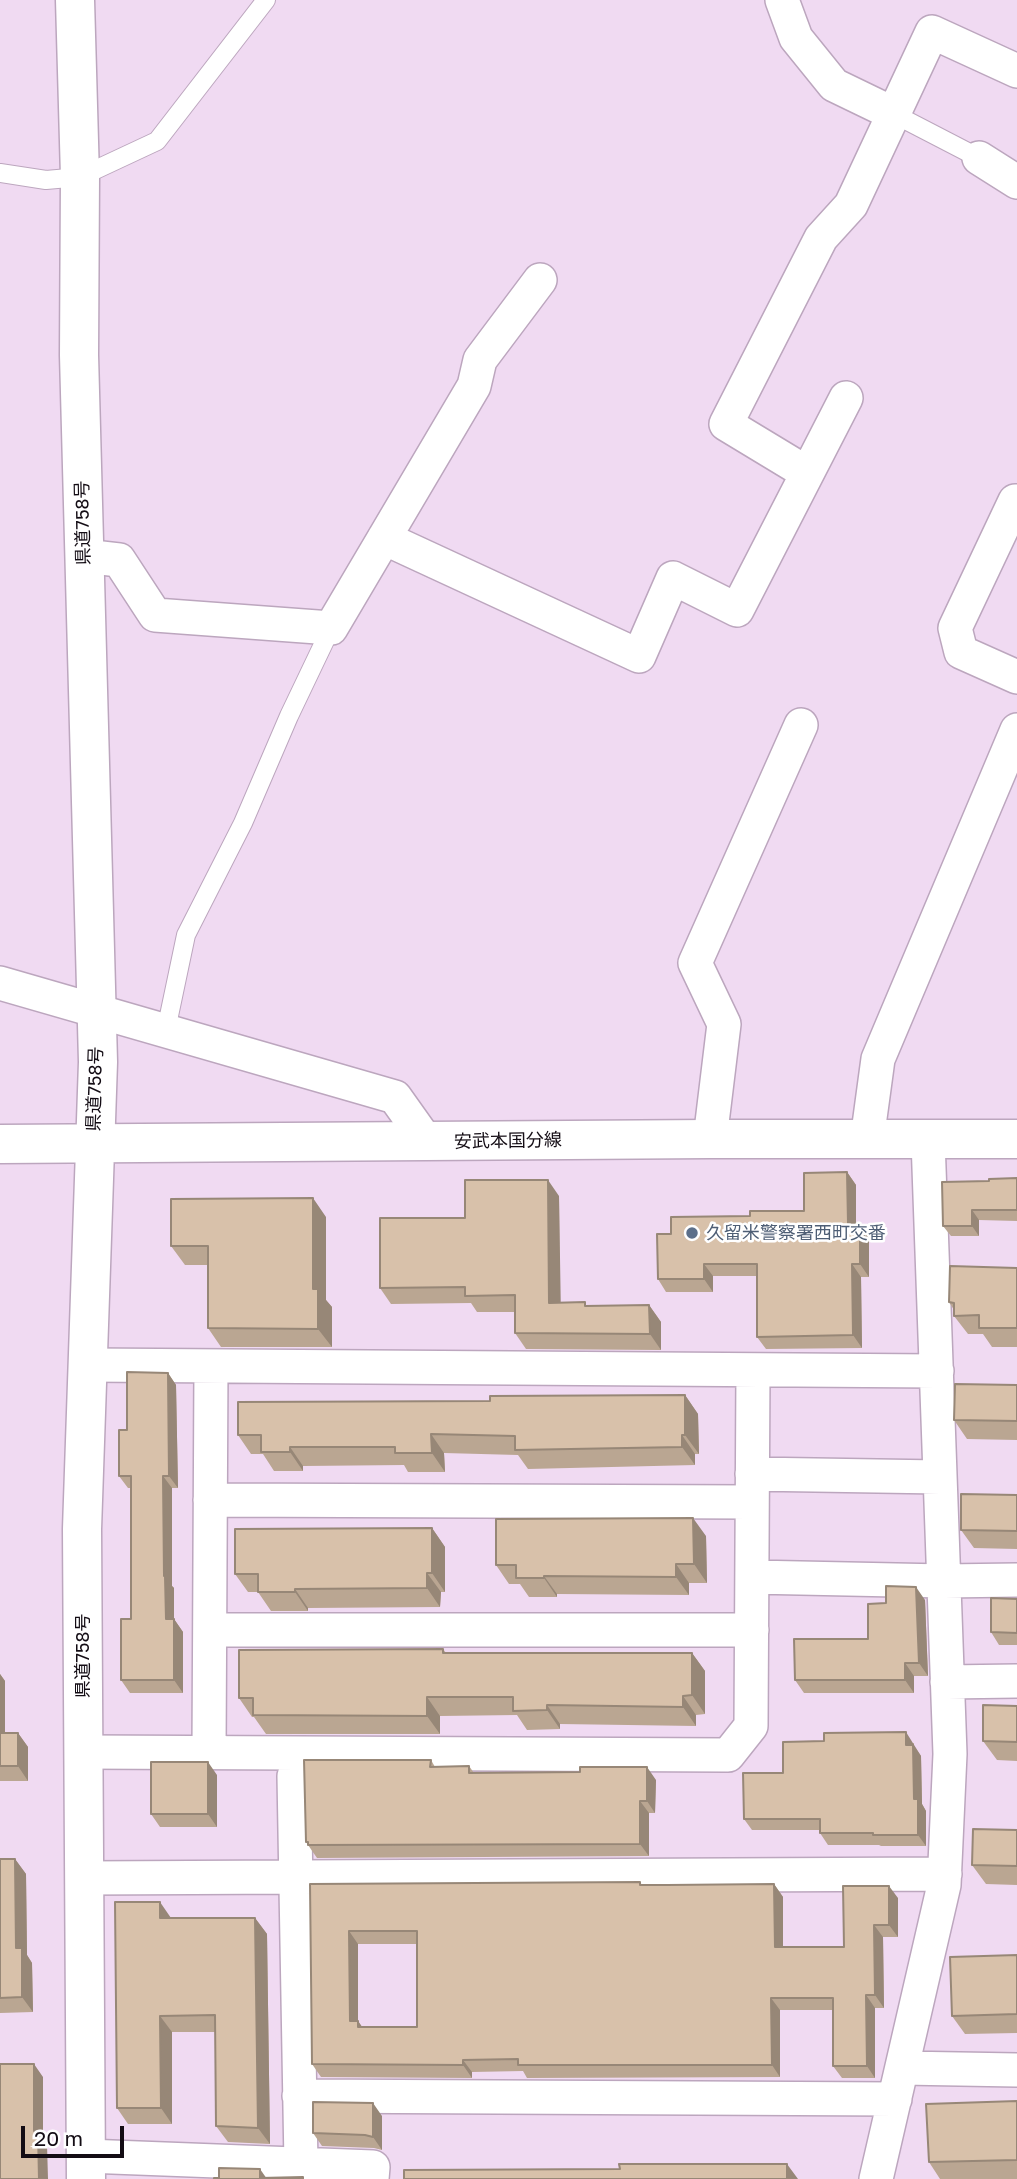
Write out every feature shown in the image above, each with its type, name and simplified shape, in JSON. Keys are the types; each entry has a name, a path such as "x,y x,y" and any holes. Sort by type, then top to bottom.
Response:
{"main road":[{"name":"県道758号","path":"75,0 80,177 79,355 97,1010 82,1529 86,2167"},
{"name":"安武本国分線","path":"0,1144 1017,1139"}],"street":[{"path":"782,0 796,38 834,85 894,114"},
{"path":"807,473 726,424 821,238 851,205 932,33 1017,70"},
{"path":"979,158 1017,182"},
{"path":"84,556 119,560 155,615 331,628 474,386 480,360 540,280"},
{"path":"384,538 639,656 673,578 737,610 846,398"},
{"path":"1015,501 955,628 961,652 1017,677"},
{"path":"710,1139 724,1024 695,963 801,725"},
{"path":"867,1140 878,1059 1016,737"},
{"path":"0,983 395,1097 427,1142"},
{"path":"876,2179 945,1874 950,1754 928,1140"},
{"path":"87,1365 937,1371"},
{"path":"209,1751 211,1366"},
{"path":"83,1752 728,1755 751,1726 753,1370"},
{"path":"210,1500 752,1488 940,1477"},
{"path":"752,1577 1017,1580"},
{"path":"210,1630 752,1630"},
{"path":"947,1682 1017,1681"},
{"path":"294,1776 301,2164"},
{"path":"84,1878 945,1874"},
{"path":"299,2096 898,2084 1017,2070"},
{"path":"86,2167 301,2164 373,2167 372,2179"}],"lane":[{"path":"0,173 46,180 80,177 157,141 266,0"},
{"path":"894,114 979,158"},
{"path":"166,1030 186,935 243,822 331,628"}],"building":[{"path":"847,1172 848,1223 860,1223 860,1264 852,1264 853,1335 757,1337 757,1264 704,1264 704,1279 658,1279 657,1234 671,1234 671,1217 750,1216 750,1211 804,1211 804,1173"},
{"path":"1017,1178 1017,1210 972,1210 972,1226 943,1226 942,1182"},
{"path":"465,1180 548,1180 549,1303 585,1302 585,1306 649,1305 650,1334 515,1333 515,1295 465,1296 465,1287 380,1288 380,1218 465,1218"},
{"path":"313,1198 313,1289 318,1289 318,1329 208,1328 208,1246 171,1246 171,1199"},
{"path":"950,1266 1017,1268 1017,1328 979,1328 979,1315 954,1316 954,1303 949,1302"},
{"path":"127,1372 168,1373 169,1476 163,1476 164,1576 166,1619 174,1619 174,1680 121,1680 121,1619 131,1619 131,1476 119,1476 119,1430 127,1430"},
{"path":"955,1384 1017,1385 1017,1421 954,1420"},
{"path":"685,1395 685,1435 682,1435 682,1447 515,1450 515,1436 431,1434 432,1453 395,1453 395,1447 290,1447 290,1452 261,1452 261,1435 238,1435 238,1402 490,1401 490,1396"},
{"path":"961,1494 1017,1495 1017,1531 961,1530"},
{"path":"693,1518 694,1564 676,1564 676,1577 516,1578 516,1565 496,1565 496,1519"},
{"path":"432,1528 432,1573 427,1573 427,1588 295,1589 295,1592 258,1592 258,1574 235,1574 235,1529"},
{"path":"886,1586 916,1587 919,1663 905,1663 905,1680 795,1680 794,1639 868,1639 868,1604 886,1603"},
{"path":"991,1598 1017,1599 1017,1633 991,1632"},
{"path":"443,1649 443,1653 692,1653 692,1695 683,1696 683,1707 547,1705 547,1710 513,1711 513,1697 427,1697 427,1716 253,1715 253,1698 239,1698 239,1650"},
{"path":"983,1705 1017,1706 1017,1742 983,1741"},
{"path":"906,1732 906,1745 913,1745 918,1835 820,1833 820,1819 744,1819 743,1773 783,1773 783,1742 824,1741 824,1733"},
{"path":"0,1733 18,1733 18,1766 0,1766"},
{"path":"304,1760 431,1760 430,1767 469,1766 469,1773 580,1772 580,1767 647,1767 647,1801 640,1801 640,1844 308,1845"},
{"path":"151,1762 208,1762 208,1814 151,1814"},
{"path":"973,1829 1017,1830 1017,1866 972,1865"},
{"path":"0,1859 15,1859 16,1948 22,1948 22,1997 0,1998"},
{"path":"310,1884 774,1884 775,1947 844,1947 843,1886 889,1886 889,1925 874,1925 875,1995 866,1995 867,2066 833,2066 833,1998 771,1998 772,2065 518,2065 518,2059 463,2060 463,2065 312,2064","holes":["349,1931 417,1931 417,2027 358,2027 358,2021 350,2021"]},
{"path":"115,1902 160,1902 160,1918 255,1918 258,2128 216,2126 215,2015 160,2016 161,2108 117,2108"},
{"path":"1017,1955 1017,2014 952,2016 950,1957"},
{"path":"0,2064 34,2064 34,2131 38,2131 39,2179 0,2179"},
{"path":"1017,2101 1017,2160 929,2162 926,2104"},
{"path":"313,2102 373,2103 373,2137 313,2133"},
{"path":"619,2164 787,2164 787,2179 404,2179 404,2170 620,2169"},
{"path":"219,2168 260,2169 260,2178 303,2179 214,2179 219,2178"}],"place":[{"name":"久留米警察署西町交番","path":"692,1233"}]}
